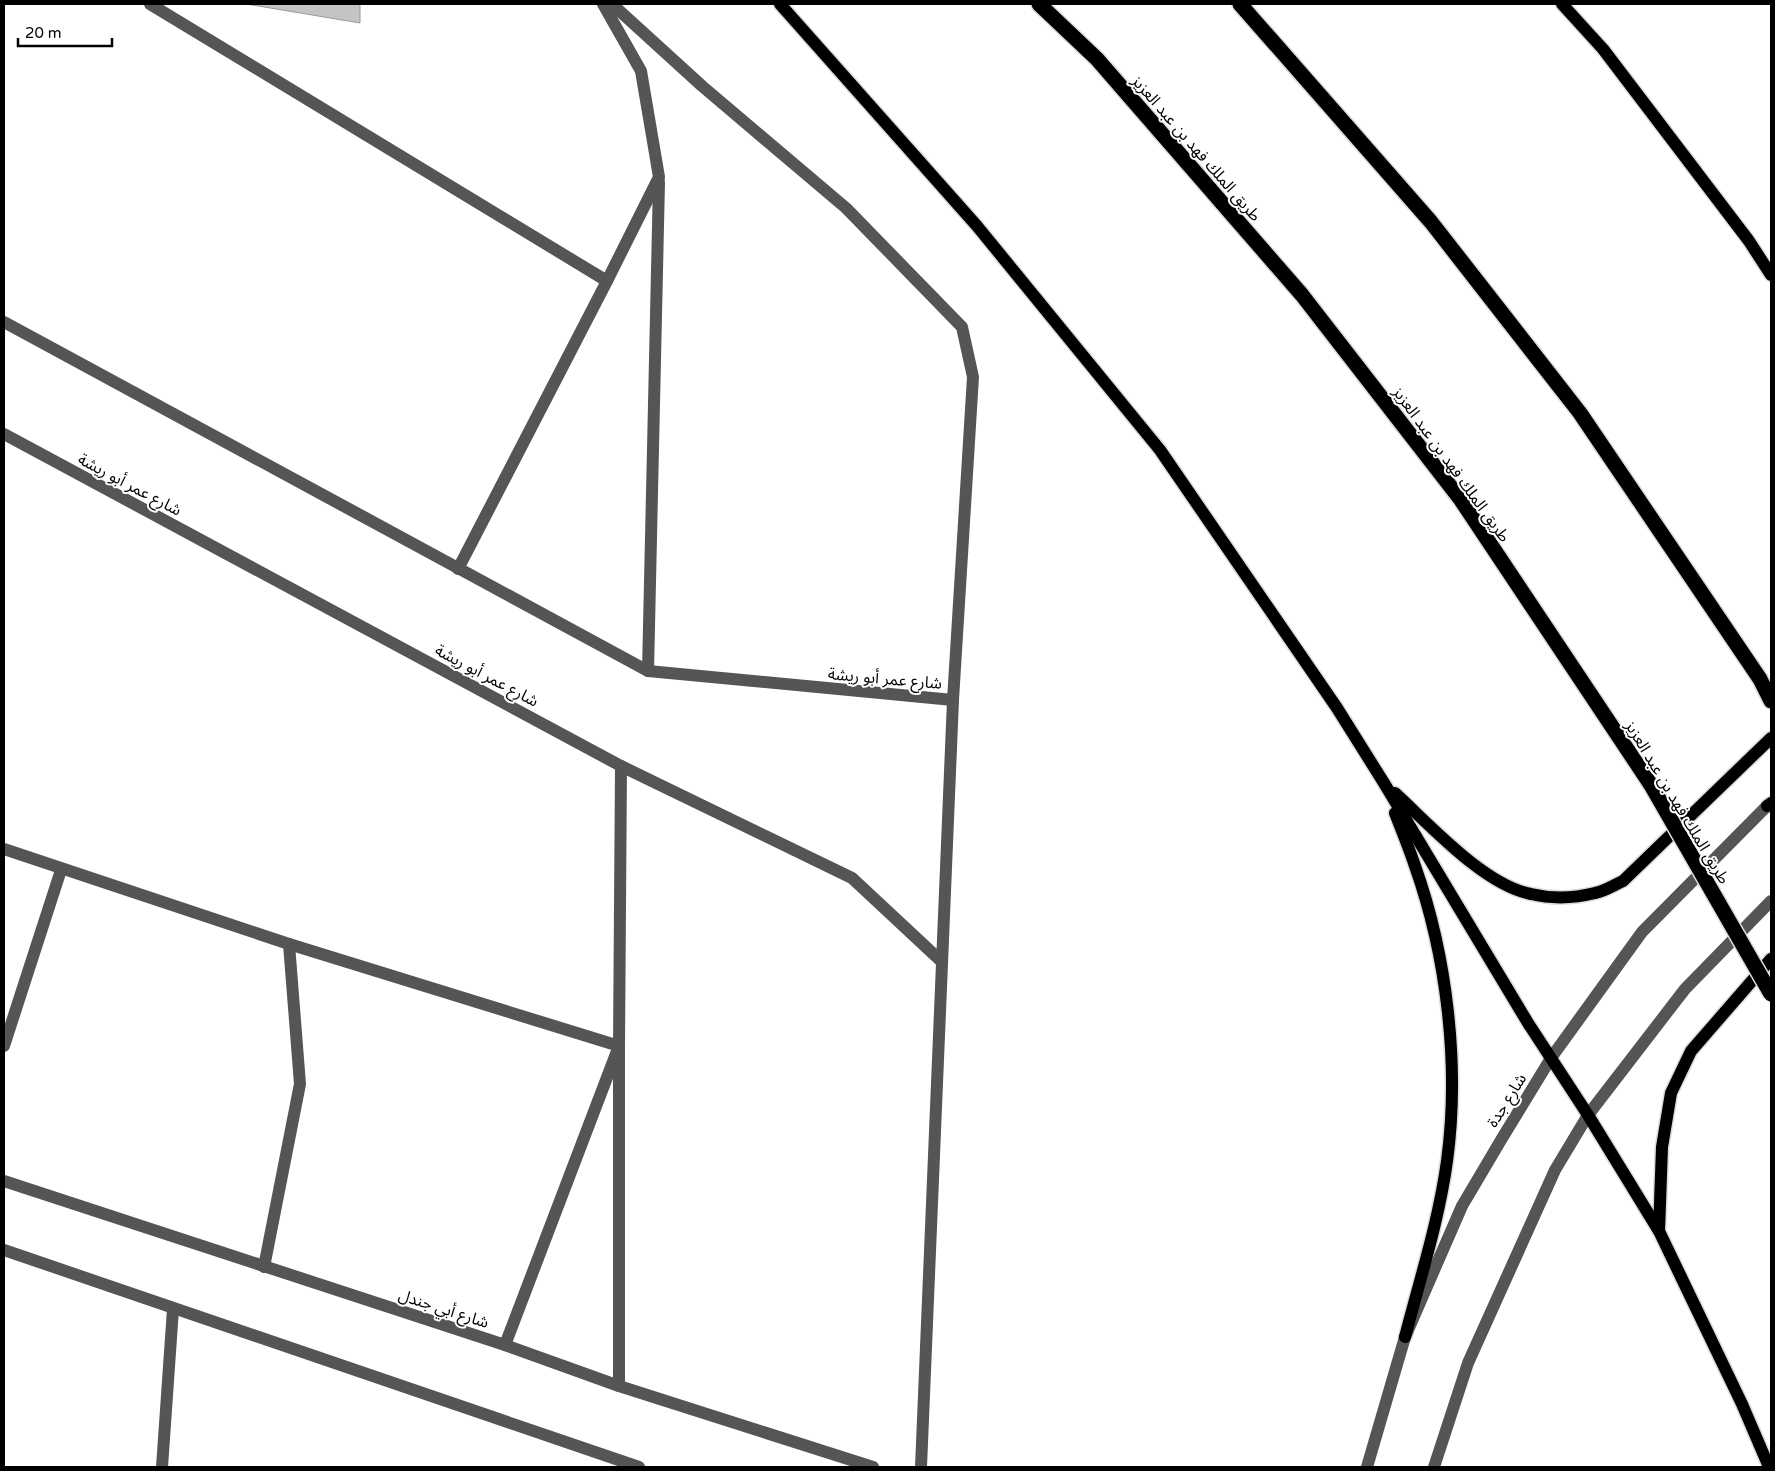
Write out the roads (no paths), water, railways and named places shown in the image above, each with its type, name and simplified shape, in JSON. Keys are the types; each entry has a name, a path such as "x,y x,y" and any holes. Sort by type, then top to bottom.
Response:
{"highway":[{"name":"طريق الملك فهد بن عبد العزيز","path":"1039,4 1097,59 1302,295 1461,500 1651,785 1771,994"},
{"path":"1240,4 1430,222 1580,413 1760,680 1771,700"}],"main road":[{"path":"780,4 977,226 1160,450 1337,708 1384,782 1528,1023 1588,1115 1659,1230 1742,1404 1769,1467"},
{"path":"1562,4 1602,49 1748,241 1771,275"},
{"path":"1748,241 1771,259"},
{"path":"1384,782 1476,867 1499,881 1530,894 1569,898 1597,893 1623,881 1771,738"},
{"path":"1384,782 1416,867 1432,922 1446,995 1451,1056 1452,1108 1447,1160 1438,1208 1405,1337"},
{"path":"1659,1230 1662,1147 1671,1093 1691,1051 1771,959"}],"street":[{"path":"150,4 607,281"},
{"path":"603,4 641,71 659,177 648,672"},
{"path":"612,4 702,86 846,208 962,327 973,377 953,700 921,1467"},
{"path":"458,569 659,177"},
{"name":"شارع عمر أبو ريشة","path":"4,322 648,672 953,700"},
{"name":"شارع عمر أبو ريشة","path":"4,434 622,766 852,878 941,961"},
{"path":"619,1386 619,1046 622,766"},
{"name":"شارع جدة","path":"1367,1467 1405,1337 1462,1206 1551,1058 1642,932 1769,804"},
{"path":"4,850 288,944 619,1046"},
{"path":"4,1046 61,870"},
{"path":"1434,1467 1468,1363 1555,1170 1588,1115 1685,989 1771,901"},
{"path":"264,1267 300,1084 288,944"},
{"path":"505,1345 619,1046"},
{"name":"شارع أبي جندل","path":"4,1181 505,1345 619,1386 874,1467"},
{"path":"4,1250 639,1467"},
{"path":"162,1467 173,1309"}]}
